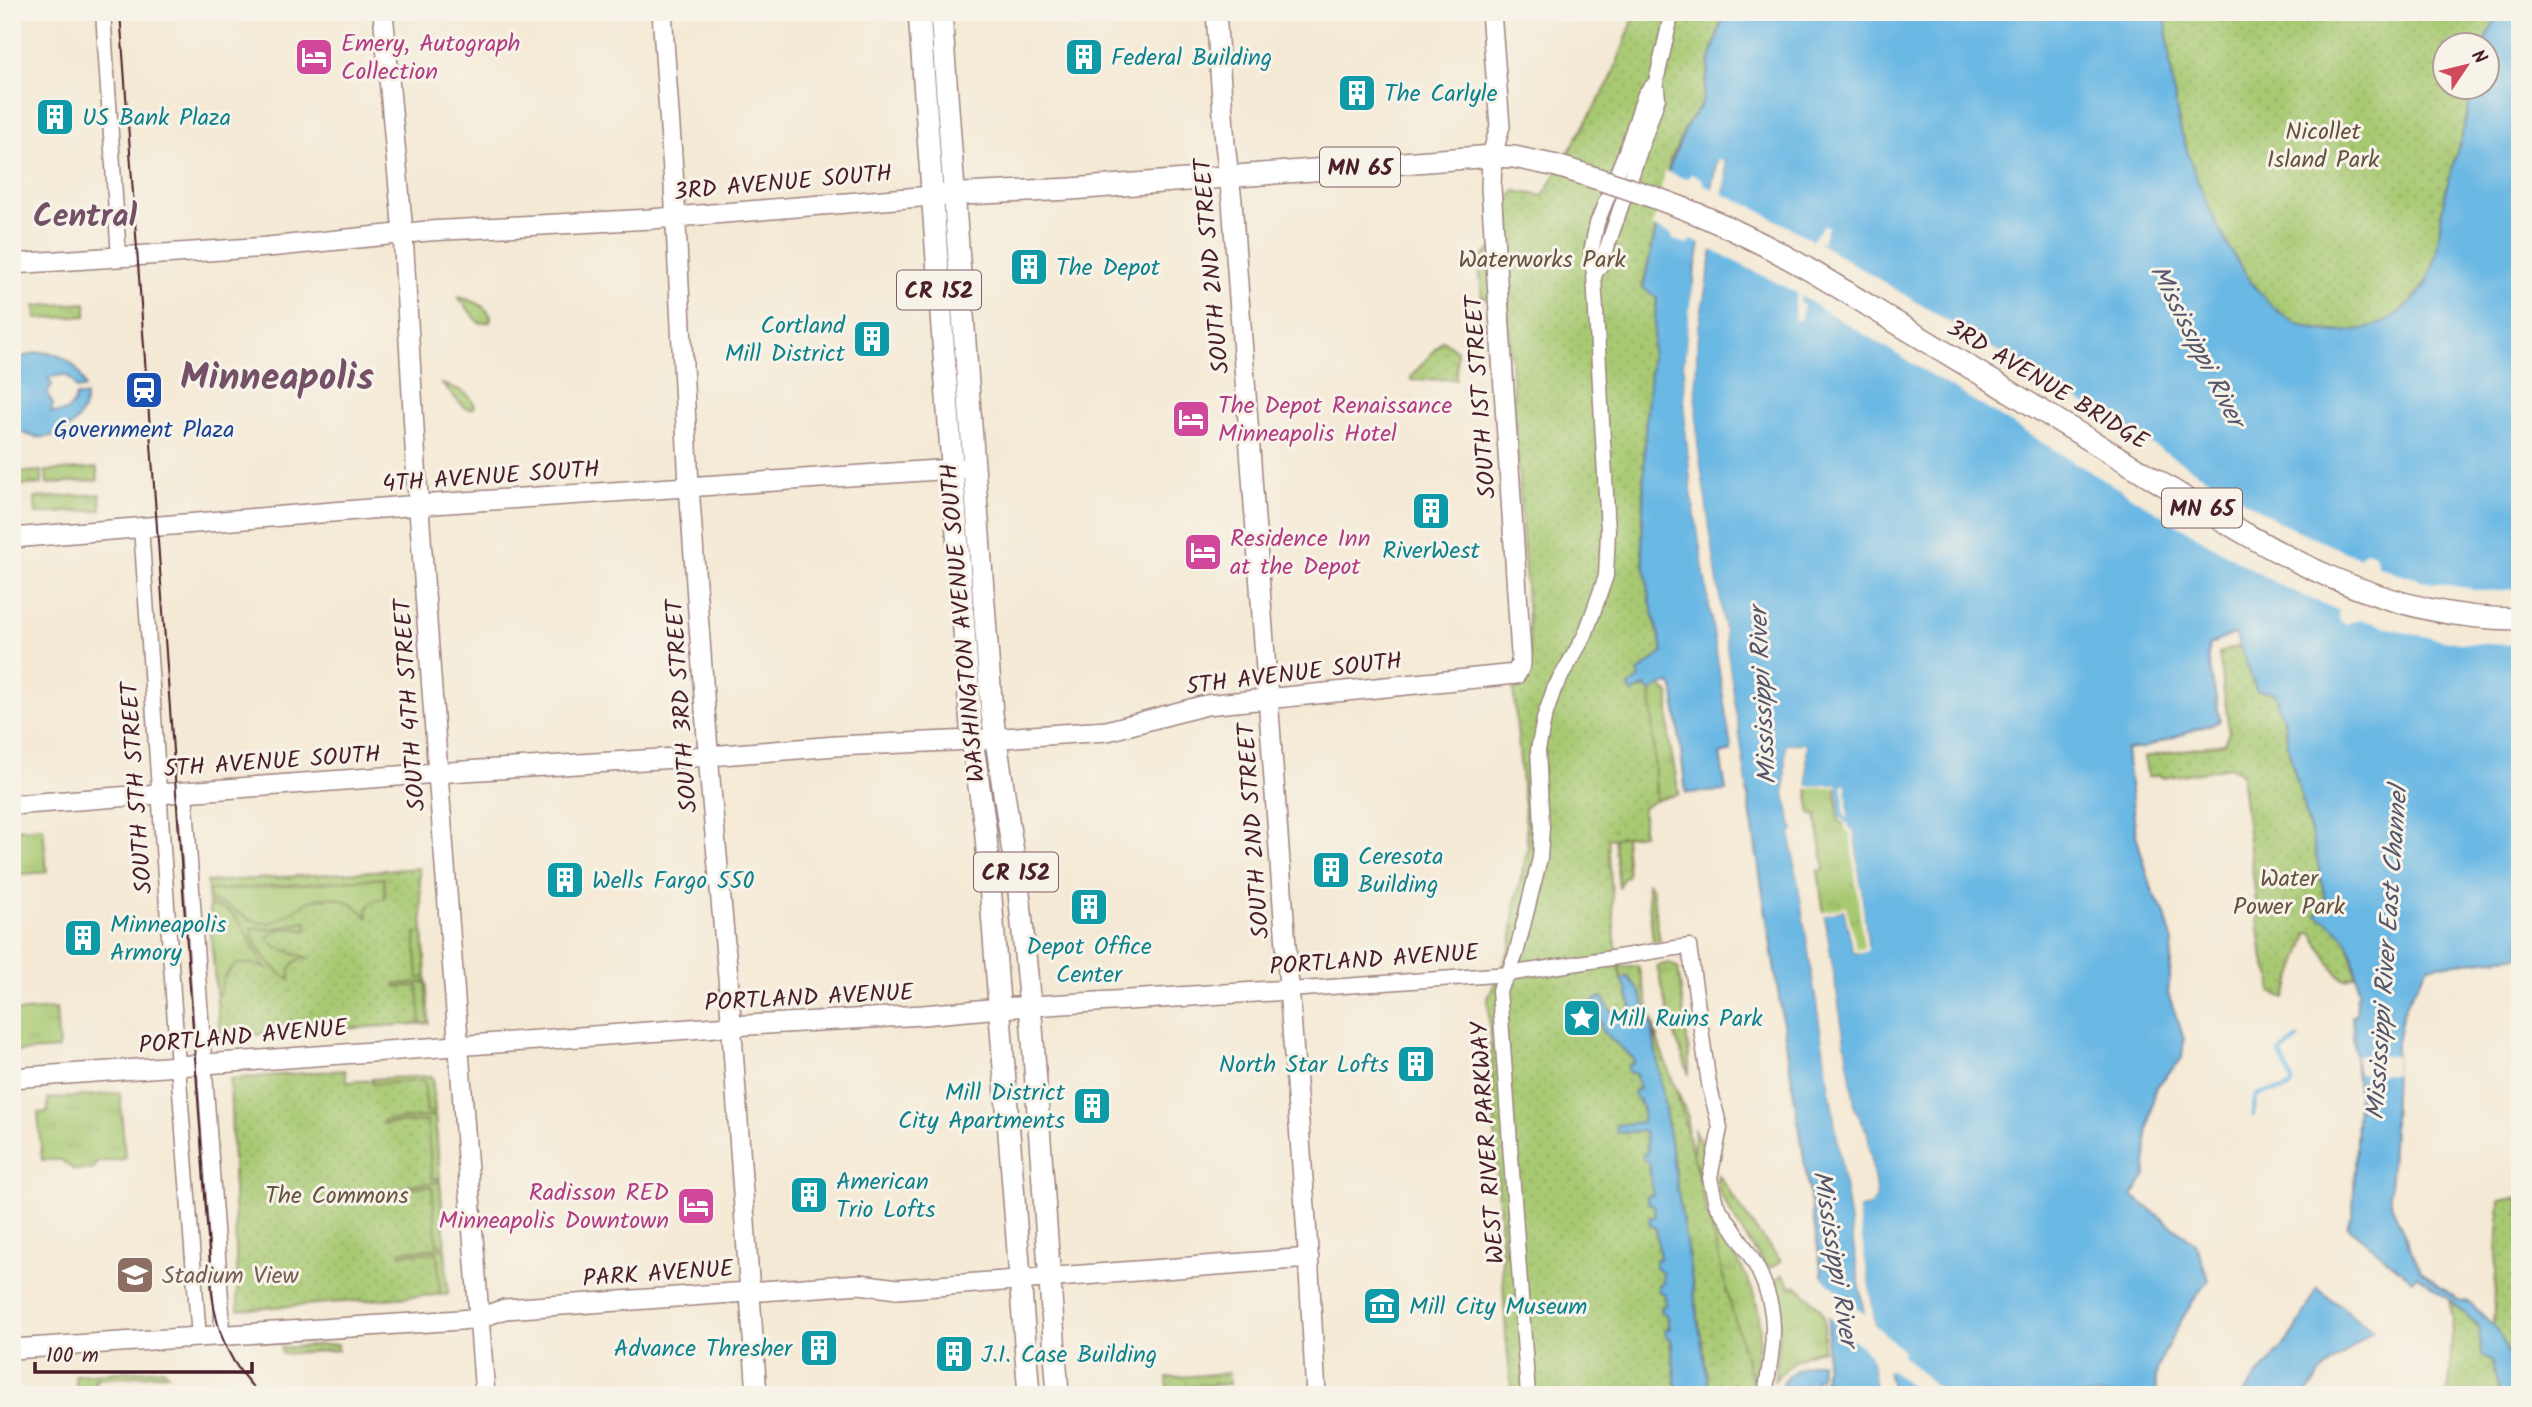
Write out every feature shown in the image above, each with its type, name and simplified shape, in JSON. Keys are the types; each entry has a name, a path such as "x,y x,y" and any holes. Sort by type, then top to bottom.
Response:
{"main road":[{"name":"WASHINGTON AVENUE SOUTH","path":"919,12 972,740 985,825 1029,1395"},
{"name":"WASHINGTON AVENUE SOUTH","path":"941,12 995,739 1019,892 1030,1006 1058,1395"},
{"name":"3RD AVENUE SOUTH","path":"932,196 1229,178 1492,156 1514,157 1557,166"},
{"name":"3RD AVENUE BRIDGE","path":"1557,166 1663,200 1756,241 2256,541 2316,571 2374,595 2421,609 2468,617 2520,619"}],"street":[{"path":"103,12 119,258"},
{"name":"SOUTH 4TH STREET","path":"383,12 404,233 419,505 485,1395"},
{"name":"SOUTH 3RD STREET","path":"662,12 689,486 732,1026 757,1395"},
{"name":"SOUTH 2ND STREET","path":"1216,12 1309,1258 1316,1395"},
{"name":"SOUTH 1ST STREET","path":"1490,12 1500,126 1492,156 1491,187 1521,654"},
{"name":"WEST RIVER PARKWAY","path":"1528,1395 1499,990 1516,954 1540,858 1542,827 1538,750 1544,719 1554,689 1585,635 1606,576 1608,531 1591,252 1597,223 1645,94 1656,82 1672,12"},
{"name":"3RD AVENUE SOUTH","path":"12,264 932,196"},
{"name":"4TH AVENUE SOUTH","path":"12,538 419,505 974,467"},
{"name":"SOUTH 5TH STREET","path":"141,527 199,1338"},
{"name":"5TH AVENUE SOUTH","path":"12,805 836,746 1107,731 1206,705 1516,674 1521,664 1521,654"},
{"name":"SOUTH 5TH STREET","path":"185,791 206,1063 222,1313 221,1336"},
{"name":"PORTLAND AVENUE","path":"12,1077 460,1044 923,1016 1000,1008 1508,974 1689,946 1709,1084 1720,1128 1712,1167 1712,1192 1716,1204 1762,1276 1771,1304 1773,1329 1765,1395"},
{"name":"PARK AVENUE","path":"12,1349 479,1318 505,1309 750,1291 860,1284 897,1289 1309,1258"}],"green space":[{"name":"Waterworks Park","path":"1636,12 1724,12 1710,60 1702,104 1688,123 1670,161 1643,287 1657,298 1645,431 1642,550 1650,600 1663,652 1638,674 1651,692 1656,800 1643,808 1643,834 1608,839 1615,938 1621,979 1628,992 1633,1024 1629,1025 1610,1010 1602,997 1593,1001 1601,1021 1601,1030 1633,1058 1634,1063 1629,1072 1636,1074 1639,1089 1634,1091 1643,1110 1644,1121 1616,1133 1645,1133 1653,1195 1647,1197 1648,1203 1654,1205 1660,1260 1655,1268 1662,1271 1666,1305 1661,1307 1662,1313 1667,1315 1677,1395 1512,1395 1506,1336 1488,998 1511,947 1516,899 1528,848 1513,686 1522,681 1531,663 1506,285 1482,300 1479,261 1506,234 1506,204 1515,191 1543,196 1611,79"},
{"name":"Nicollet Island Park","path":"2165,12 2499,12 2490,32 2430,32 2430,102 2470,102 2433,268 2412,301 2392,318 2367,328 2332,331 2303,326 2275,309 2256,288 2238,263 2207,205 2186,148 2174,97"},
{"path":"458,297 481,306 491,317 490,322 479,323"},
{"path":"86,303 86,316 36,319 35,306"},
{"path":"1443,340 1457,351 1456,379 1411,380 1411,377"},
{"path":"442,384 466,394 475,406 472,409 465,408"},
{"path":"97,468 98,480 47,484 46,471"},
{"path":"42,471 42,484 12,486 12,473"},
{"path":"100,494 101,510 36,514 35,498"},
{"name":"Water Power Park","path":"2240,646 2257,691 2270,691 2277,695 2277,706 2284,718 2289,751 2314,844 2325,898 2318,915 2336,927 2346,939 2355,975 2346,979 2341,977 2312,932 2308,934 2285,998 2271,992 2272,978 2262,952 2241,773 2230,767 2163,778 2160,775 2148,777 2144,757 2224,743 2229,732 2219,653"},
{"path":"1660,686 1669,694 1669,739 1679,794 1656,800 1651,692"},
{"path":"1836,784 1839,821 1854,832 1868,950 1858,954 1824,915 1818,871 1825,869 1816,815 1811,815 1807,787"},
{"path":"43,827 47,872 12,875 12,829"},
{"path":"1625,836 1628,875 1622,880 1619,889 1614,837"},
{"path":"419,868 429,1023 220,1037 207,882"},
{"path":"384,878 385,899 377,900 368,906 368,918 353,905 327,897 309,902 270,923 252,920 225,905 209,901 208,891"},
{"path":"1647,881 1652,889 1660,941 1653,941"},
{"path":"209,906 222,908 238,920 266,968 254,964 237,964 225,977 220,994 216,993"},
{"path":"307,922 307,930 280,929 268,937 280,948 310,959 301,959 294,963 290,970 290,980 264,958 251,928 270,929"},
{"path":"415,933 423,933 426,978 418,978"},
{"path":"1669,963 1678,968 1689,1075 1671,1024 1657,966"},
{"path":"1619,966 1638,966 1662,1056 1688,1117 1687,1136 1639,990 1628,977 1621,979"},
{"path":"426,982 429,1023 421,1024 418,986 396,987 396,984"},
{"path":"56,1009 59,1049 12,1052 12,1012"},
{"path":"1652,1027 1677,1093 1756,1395 1710,1395"},
{"name":"The Commons","path":"345,1070 347,1082 432,1076 448,1294 238,1310 230,1079"},
{"path":"432,1076 435,1112 427,1113 424,1081 373,1084 372,1079"},
{"path":"120,1093 125,1159 98,1162 93,1169 74,1170 61,1160 42,1160 38,1113 48,1112 48,1099"},
{"path":"435,1116 440,1178 432,1179 427,1121 384,1124 383,1121"},
{"path":"1694,1130 1706,1153 1701,1182 1693,1154"},
{"path":"1718,1174 1755,1229 1781,1261 1770,1268 1750,1244 1725,1203 1717,1185"},
{"path":"440,1182 445,1244 437,1245 432,1186 408,1188 408,1185"},
{"path":"2520,1197 2520,1392 2511,1361 2493,1325 2500,1201"},
{"path":"1705,1213 1741,1267 1755,1297 1759,1313 1760,1338 1750,1395"},
{"path":"445,1248 448,1294 440,1295 437,1252 400,1254 401,1251"},
{"path":"1782,1274 1792,1287 1796,1285 1819,1306 1824,1318 1823,1349 1796,1360 1774,1381 1779,1332 1773,1284"},
{"path":"2449,1299 2479,1327 2500,1395 2445,1395 2449,1386 2453,1320"},
{"path":"338,1344 338,1350 282,1354 281,1348"},
{"path":"163,1369 168,1374 95,1379 96,1395 84,1395 76,1385 75,1375"},
{"path":"1229,1373 1229,1384 1168,1389 1167,1378"}],"water":[{"path":"1725,12 2165,12 2179,122 2195,174 2222,235 2257,289 2277,310 2297,323 2336,332 2361,329 2383,322 2412,302 2426,283 2436,255 2444,197 2470,102 2500,102 2500,32 2489,32 2499,12 2520,12 2520,956 2429,966 2413,991 2404,1011 2396,1047 2390,1195 2392,1207 2420,1270 2458,1300 2469,1302 2498,1330 2511,1361 2520,1395 2500,1395 2491,1360 2481,1355 2479,1326 2417,1275 2412,1280 2347,1226 2353,1214 2358,1095 2352,1017 2357,1013 2356,997 2359,993 2355,967 2346,939 2317,915 2325,898 2314,844 2289,751 2284,718 2277,706 2277,695 2270,691 2257,691 2235,634 2210,644 2208,656 2220,721 2143,748 2126,750 2136,835 2153,893 2164,912 2173,942 2168,993 2184,1039 2182,1058 2158,1085 2154,1094 2147,1135 2146,1176 2132,1196 2195,1243 2209,1280 2187,1311 2165,1351 2156,1375 2156,1395 1893,1395 1891,1382 1880,1359 1859,1224 1858,1210 1870,1206 1876,1197 1867,1133 1855,1110 1824,915 1844,909 1854,952 1862,953 1868,944 1854,833 1849,829 1845,784 1807,787 1806,744 1786,744 1785,795 1794,830 1791,835 1877,1395 1779,1395 1788,1376 1814,1363 1821,1362 1820,1379 1815,1379 1815,1382 1817,1385 1824,1383 1829,1320 1747,790 1697,444 1697,333 1726,177 1724,161 1717,162 1695,271 1684,365 1692,491 1732,751 1720,754 1726,791 1686,793 1671,684 1660,686 1651,692 1645,686 1632,693 1629,686 1640,678 1638,673 1663,652 1650,600 1642,550 1645,431 1657,298 1643,288 1670,166 1688,123 1702,104 1710,60"},
{"path":"40,352 56,355 69,362 79,373 85,388 76,389 72,380 65,375 48,377 52,385 47,394 53,404 51,412 64,412 73,404 76,396 86,396 77,420 69,428 47,437 23,433 12,425 12,365 25,356"},
{"path":"1628,977 1639,990 1652,1027 1710,1395 1677,1395 1671,1339 1666,1337 1665,1330 1670,1329 1667,1315 1662,1313 1661,1306 1666,1305 1665,1294 1659,1292 1658,1285 1663,1283 1662,1272 1655,1268 1655,1259 1660,1259 1656,1228 1650,1225 1649,1218 1655,1216 1654,1205 1648,1203 1647,1196 1653,1195 1649,1163 1643,1159 1643,1154 1648,1153 1645,1133 1616,1133 1616,1125 1642,1122 1643,1110 1639,1099 1635,1097 1634,1091 1639,1089 1636,1074 1628,1072 1628,1065 1634,1063 1633,1058 1601,1030 1601,1021 1593,1001 1602,997 1610,1010 1631,1025 1630,1002 1621,979"},
{"path":"2317,1288 2373,1331 2325,1369 2305,1395 2242,1395 2295,1332"}],"pier":[{"path":"1718,159 1724,161 1726,177 1723,194 1751,206 1812,240 1824,225 1828,226 1823,242 1819,243 2283,524 2359,558 2366,551 2375,554 2378,566 2423,581 2487,591 2520,589 2520,645 2459,643 2408,633 2359,619 2346,624 2340,621 2338,610 2283,587 2246,566 1801,296 1799,303 1804,305 1799,321 1795,320 1794,305 1797,293 1712,250 1697,333 1697,444 1747,790 1743,791 1696,470 1692,417 1693,332 1723,177 1721,164 1698,271 1688,365 1692,464 1736,751 1733,755 1692,491 1686,429 1684,365 1690,303 1701,244 1692,240 1688,244 1673,240 1672,234 1653,227 1665,171 1686,179 1691,174 1701,178 1704,185 1712,189"},
{"path":"1786,744 1806,744 1807,786 1846,784 1849,828 1854,832 1868,950 1863,953 1854,952 1844,909 1824,916 1855,1110 1867,1133 1876,1197 1871,1206 1858,1211 1875,1325 1903,1351 1902,1355 1945,1395 1920,1395 1890,1369 1886,1371 1893,1395 1889,1395 1877,1360 1855,1211 1859,1205 1868,1203 1873,1196 1864,1134 1851,1110 1821,915 1823,912 1846,906 1857,949 1864,948 1850,834 1845,829 1843,787 1805,789 1803,747 1789,747 1790,808 1794,811 1797,829 1795,835 1881,1395 1877,1395 1871,1356 1824,1312 1818,1273 1865,1315 1791,835 1794,830 1785,795"},
{"path":"2356,1055 2396,1056 2395,1074 2358,1074"}],"waterway":[{"path":"1840,784 1842,816 1848,822"},
{"path":"2253,1115 2256,1096 2284,1090 2292,1085 2280,1053 2298,1039"}],"tram line":[{"path":"120,12 212,1294 227,1349 241,1373 261,1395"}],"place":[{"name":"Emery, Autograph Collection","path":"314,57"},
{"name":"Federal Building","path":"1084,57"},
{"name":"The Carlyle","path":"1357,93"},
{"name":"US Bank Plaza","path":"55,117"},
{"name":"The Depot","path":"1029,267"},
{"name":"Cortland Mill District","path":"872,339"},
{"name":"Government Plaza","path":"144,390"},
{"name":"The Depot Renaissance Minneapolis Hotel","path":"1191,419"},
{"name":"RiverWest","path":"1431,511"},
{"name":"Residence Inn at the Depot","path":"1203,552"},
{"name":"Ceresota Building","path":"1331,870"},
{"name":"Wells Fargo 550","path":"565,880"},
{"name":"Depot Office Center","path":"1089,907"},
{"name":"Minneapolis Armory","path":"83,938"},
{"name":"Mill Ruins Park","path":"1582,1018"},
{"name":"North Star Lofts","path":"1416,1064"},
{"name":"Mill District City Apartments","path":"1092,1106"},
{"name":"American Trio Lofts","path":"809,1195"},
{"name":"Radisson RED Minneapolis Downtown","path":"696,1206"},
{"name":"Stadium View","path":"135,1275"},
{"name":"Mill City Museum","path":"1382,1306"},
{"name":"Advance Thresher","path":"819,1348"},
{"name":"J.I. Case Building","path":"954,1354"}],"district":[{"name":"Central","path":"85,215"},
{"name":"Minneapolis","path":"277,376"}],"water label":[{"name":"Mississippi River","path":"2198,345"},
{"name":"Mississippi River","path":"1762,696"},
{"name":"Mississippi River East Channel","path":"2386,953"},
{"name":"Mississippi River","path":"1836,1258"}]}
